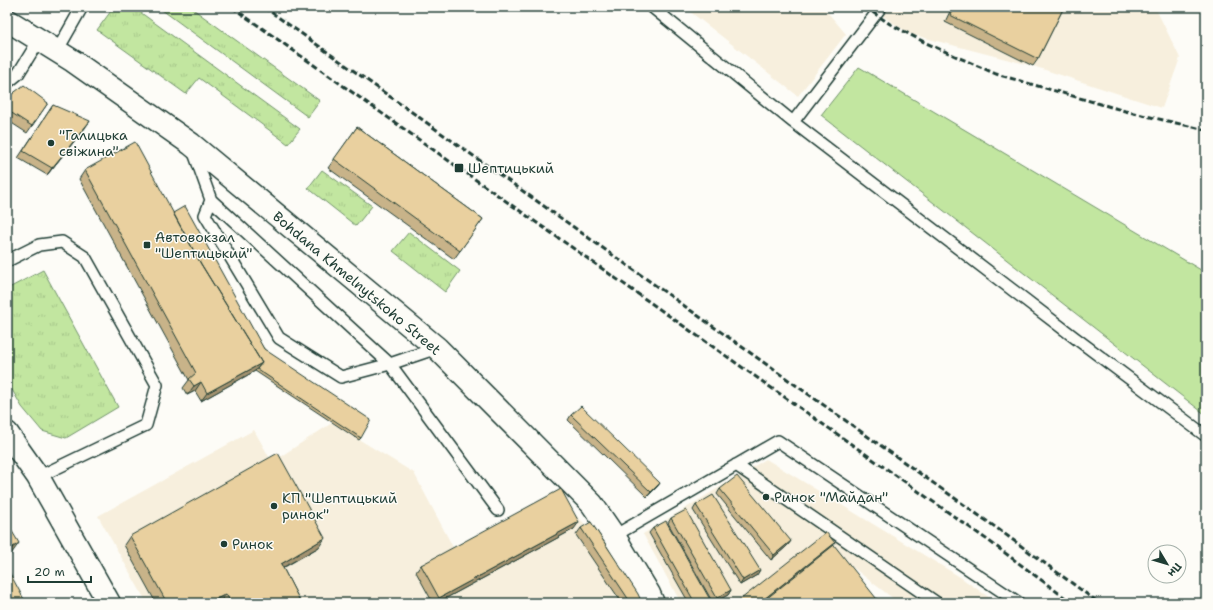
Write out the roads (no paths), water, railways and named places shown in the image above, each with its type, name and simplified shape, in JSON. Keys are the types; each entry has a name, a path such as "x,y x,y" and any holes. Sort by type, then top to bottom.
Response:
{"street":[{"name":"Bohdana Khmelnytskoho Street","path":"7,20 73,61 191,144 437,348 592,504 614,536 653,603"},
{"path":"7,433 38,476 109,603"}],"lane":[{"path":"57,51 82,7"},
{"path":"652,7 794,122 1062,328 1206,436"},
{"path":"794,122 882,7"},
{"path":"7,83 18,74 39,40"},
{"path":"191,144 211,200 390,364 498,510"},
{"path":"211,200 205,215 279,338 341,377 390,364 437,348"},
{"path":"7,261 39,245 62,242 85,257 158,385 146,425 38,476"},
{"path":"614,536 778,441 1019,603"},
{"path":"736,466 937,603"}],"railway":[{"path":"232,7 989,541 1072,603"},
{"path":"264,7 998,529 1099,603"},
{"path":"865,7 890,24 926,43 996,74 1125,111 1206,130"}],"place":[{"name":"\"Галицька свіжина\"","path":"51,143"},
{"name":"Шептицький","path":"459,168"},
{"name":"Автовокзал \"Шептицький\"","path":"147,245"},
{"name":"Ринок \"Майдан\"","path":"766,497"},
{"name":"КП \"Шептицький ринок\"","path":"274,506"},
{"name":"Ринок","path":"224,544"}]}
